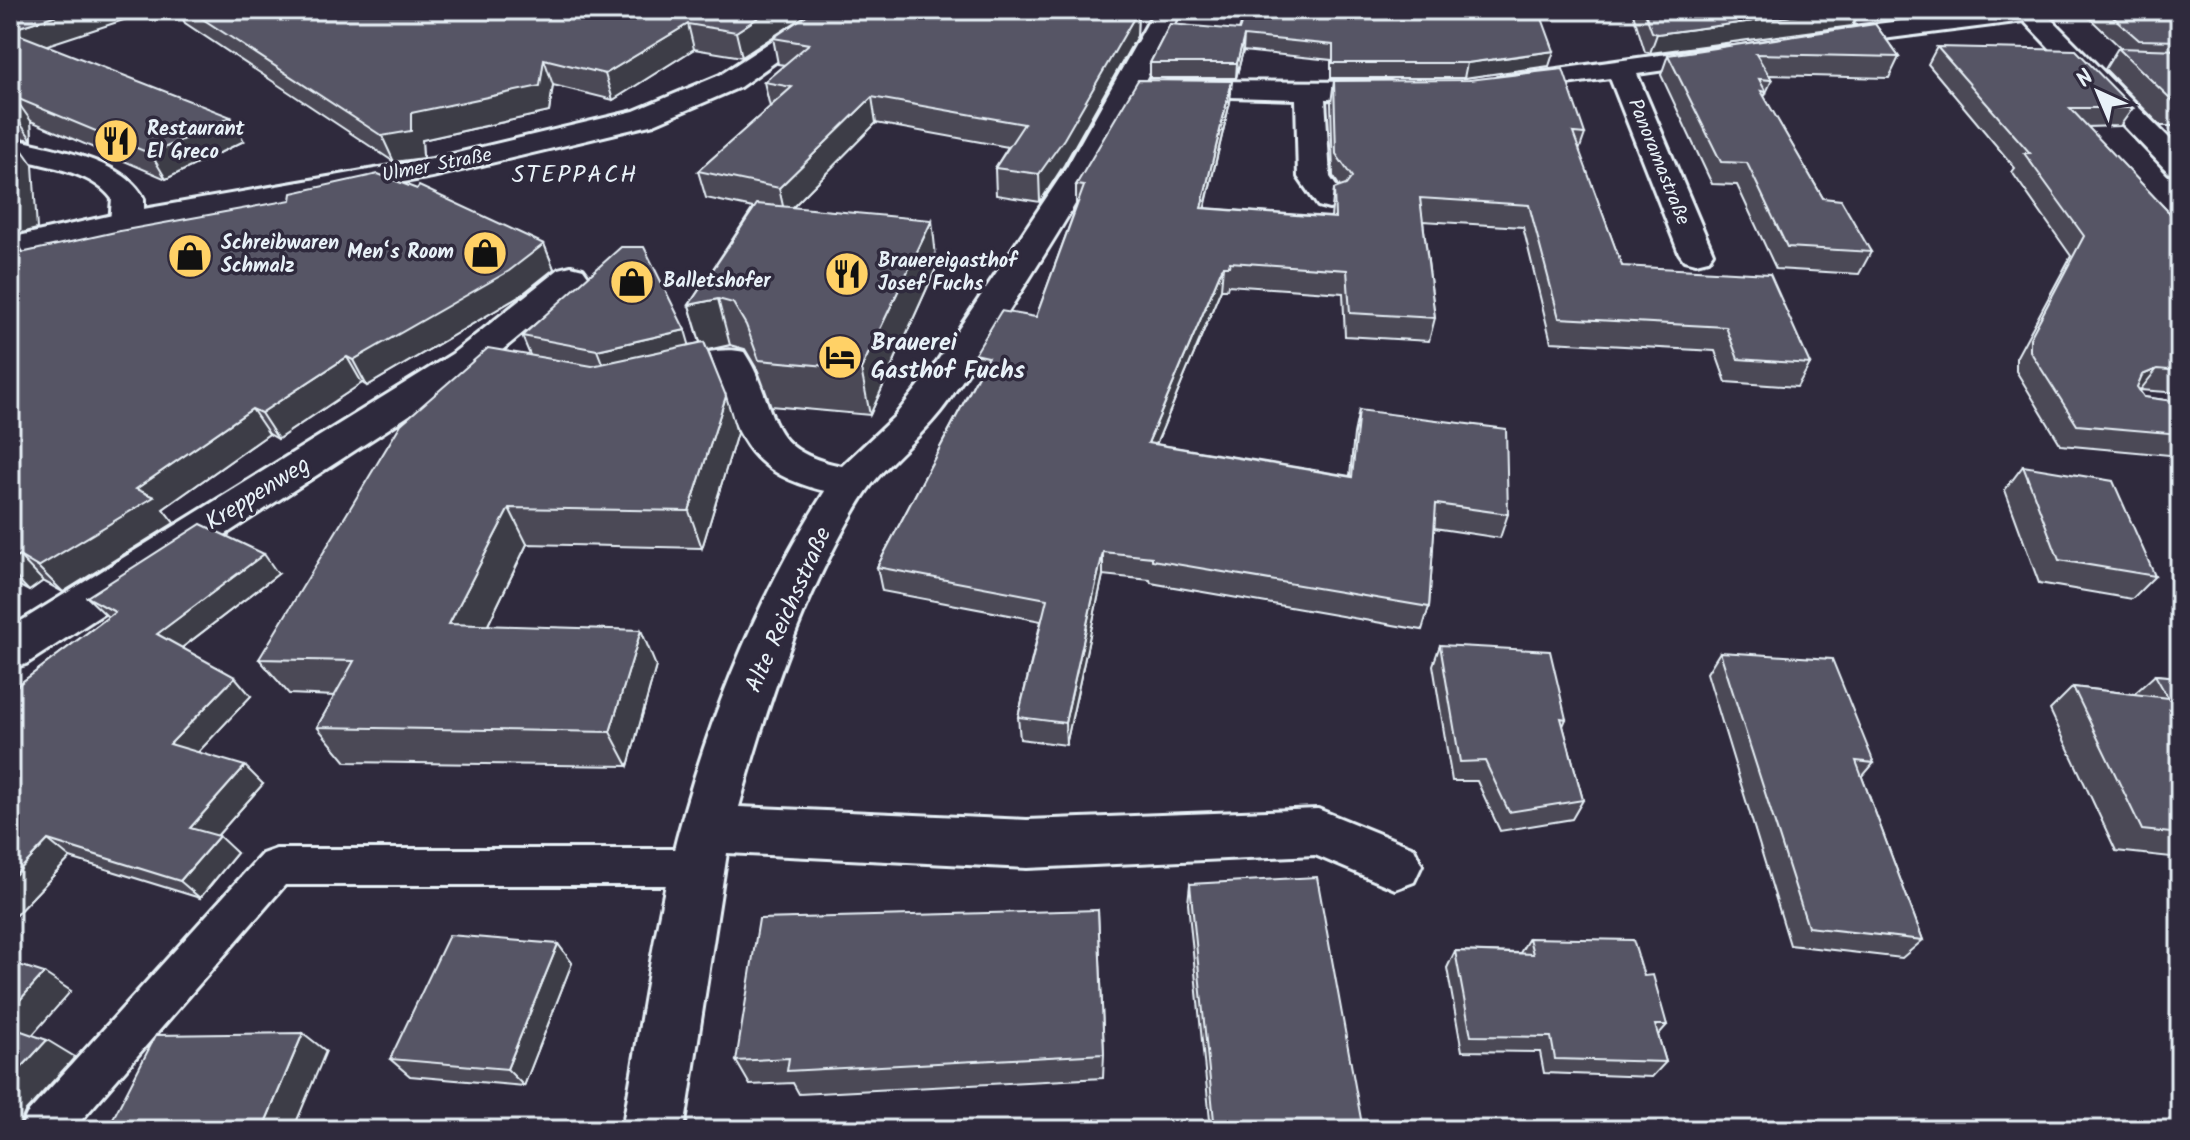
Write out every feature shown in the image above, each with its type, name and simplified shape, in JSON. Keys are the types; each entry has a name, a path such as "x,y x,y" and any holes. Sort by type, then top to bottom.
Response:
{"street":[{"name":"Ulmer Straße","path":"10,248 126,222 432,168 644,118 730,81 836,10"},
{"name":"Alte Reichsstraße","path":"653,1130 702,848 735,738 778,623 815,542 851,482 916,418 1035,244 1129,89 1168,10"},
{"path":"1790,44 2036,11 2180,166"},
{"name":"Panoramastraße","path":"1479,88 1744,51"},
{"name":"Panoramastraße","path":"1621,70 1696,253"},
{"path":"1129,89 1418,90"},
{"path":"1310,92 1314,177 1329,199"},
{"path":"10,147 113,182 128,199 126,222"},
{"name":"Kreppenweg","path":"10,651 465,362 571,276"},
{"path":"621,384 731,360 750,412 781,460 814,475 851,482"},
{"path":"465,362 567,382"},
{"path":"702,848 1027,844 1318,832 1395,865"}],"lane":[{"path":"43,1130 276,867 702,848"}],"building":[{"path":"10,10 72,10 10,30"},
{"path":"189,10 770,10 736,32 688,24 605,74 544,59 540,86 411,113 411,131 382,136"},
{"path":"814,10 1138,11 1064,139 1039,174 995,168 1024,124 872,97 779,188 698,171 792,87 764,82 809,44 773,38"},
{"path":"1246,10 1539,10 1554,51 1467,63 1333,63 1333,45 1244,36 1237,63 1150,63 1170,24 1239,30"},
{"path":"1644,10 1835,10 1657,34 1652,32"},
{"path":"2105,10 2180,10 2180,41 2139,40"},
{"path":"1875,24 1899,57 1756,54 1772,80 1759,79 1766,92 1761,91 1823,198 1841,200 1871,252 1787,247 1747,163 1721,162 1668,55"},
{"path":"10,31 231,117 151,154 14,97 15,116 10,115"},
{"path":"1937,47 2076,50 2133,108 2070,108 2180,224 2180,371 2157,369 2142,375 2137,387 2144,397 2180,402 2180,434 2077,425 2030,351 2030,338 2084,236 2024,153 2030,153"},
{"path":"2118,48 2180,50 2180,104 2176,104"},
{"path":"1563,69 1585,134 1573,133 1622,266 1770,274 1810,364 1738,359 1726,327 1559,318 1529,205 1420,198 1435,318 1350,313 1347,270 1230,262 1229,266 1223,266 1148,443 1352,477 1359,410 1506,429 1508,514 1436,504 1429,607 1152,560 1152,557 1103,552 1065,723 1018,717 1047,599 877,567 988,357 975,354 1001,311 1036,317 1084,186 1076,185 1138,80 1232,81 1201,208 1335,218 1334,189 1346,185 1352,177 1336,154 1334,81 1469,80"},
{"path":"10,139 16,141 19,204 10,206"},
{"path":"378,174 417,189 419,186 544,244 509,271 353,360 347,357 261,413 252,409 136,489 154,497 38,567 19,556 10,562 10,251 21,249 21,253 120,231 291,200 292,193"},
{"path":"757,204 932,220 861,369 759,360 746,325 733,303 718,299 689,305"},
{"path":"621,247 644,247 685,330 597,350 522,336"},
{"path":"704,342 726,396 689,511 509,508 449,624 641,630 610,732 317,727 354,661 259,659 401,424 488,348 592,366"},
{"path":"2023,466 2113,481 2155,576 2059,560"},
{"path":"201,524 264,554 157,634 235,677 170,744 245,766 190,828 219,836 180,881 48,840 10,880 10,691 115,612 87,597"},
{"path":"1440,645 1550,651 1566,719 1561,718 1583,800 1509,812 1485,761 1460,762"},
{"path":"1720,652 1832,659 1874,763 1856,761 1923,940 1808,927"},
{"path":"2155,675 2180,677 2180,834 2142,830 2073,687 2168,698"},
{"path":"1317,877 1363,1130 1215,1130 1190,884"},
{"path":"1098,910 1104,1054 787,1071 789,1058 736,1061 759,919"},
{"path":"449,935 558,944 507,1069 390,1059"},
{"path":"1529,938 1633,940 1644,976 1653,975 1667,1025 1655,1025 1666,1062 1555,1059 1551,1037 1471,1036 1455,951 1533,954"},
{"path":"10,962 44,973 10,1011"},
{"path":"10,1027 47,1040 10,1080"},
{"path":"303,1033 262,1130 107,1130 156,1035"}],"place":[{"name":"Restaurant El Greco","path":"116,141"},
{"name":"Men‘s Room","path":"485,253"},
{"name":"Schreibwaren Schmalz","path":"190,256"},
{"name":"Brauereigasthof Josef Fuchs","path":"847,274"},
{"name":"Balletshofer","path":"632,282"},
{"name":"Brauerei Gasthof Fuchs","path":"840,357"}],"district":[{"name":"STEPPACH","path":"575,175"}]}
